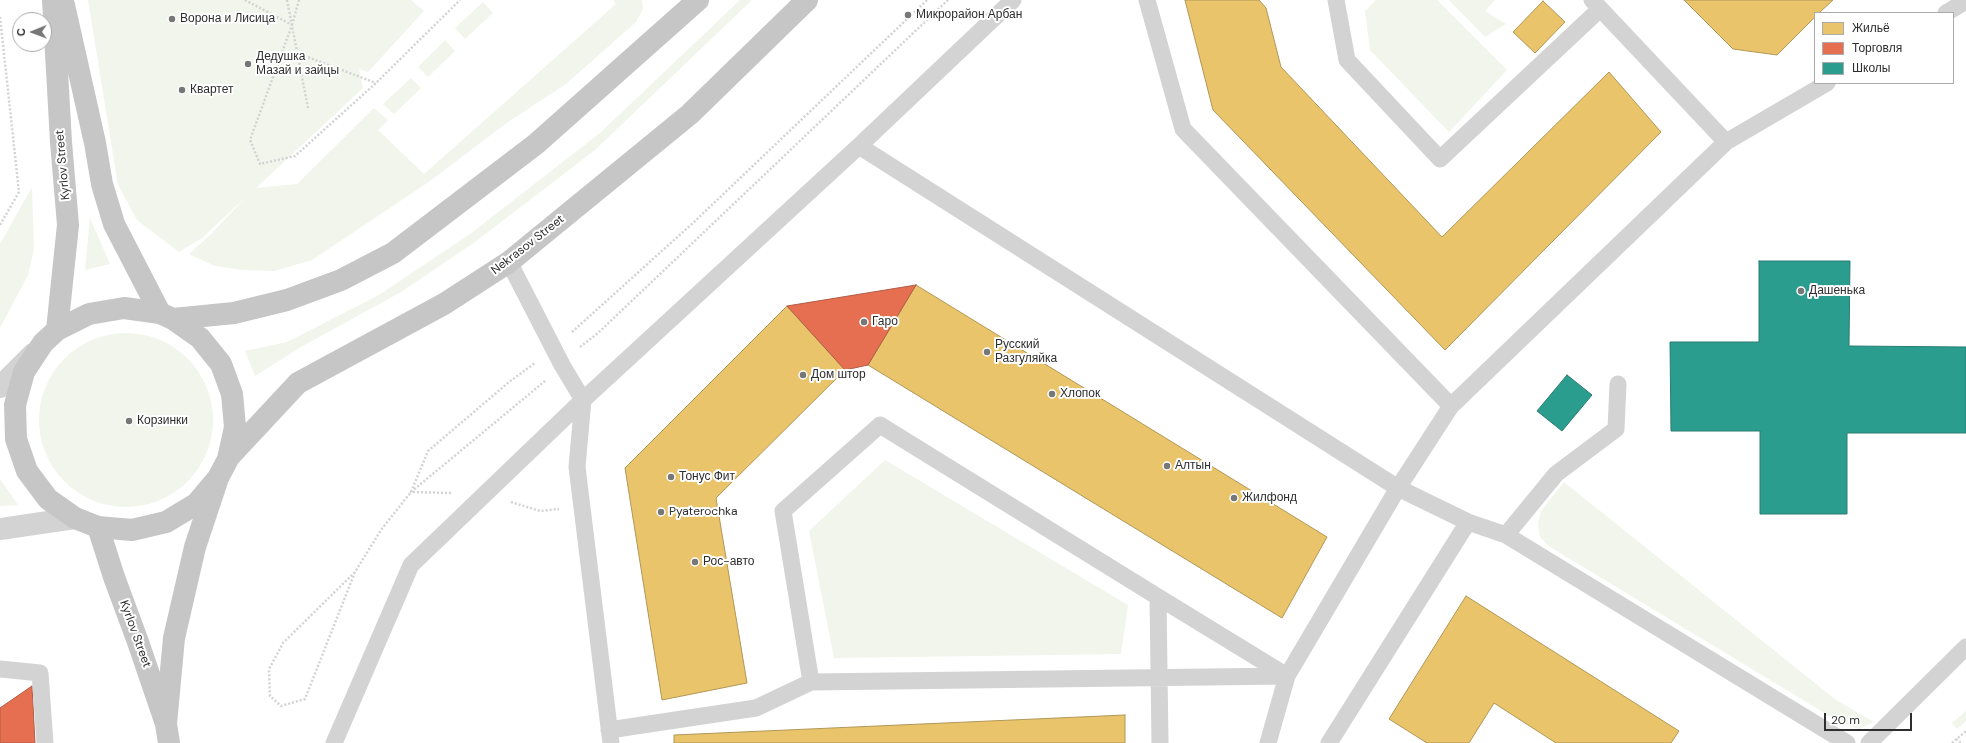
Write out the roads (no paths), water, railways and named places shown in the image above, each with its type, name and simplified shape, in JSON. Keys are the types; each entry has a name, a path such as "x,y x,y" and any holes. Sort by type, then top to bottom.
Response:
{"main road":[{"name":"Kyrlov Street","path":"50,337 68,225 61,142 53,0"},
{"path":"63,0 95,143 102,184 114,224 166,316 200,338 221,364 232,394 235,427 228,459 218,478 195,547 174,638 168,734"},
{"name":"Nekrasov Street","path":"228,459 298,383 444,304 509,262 690,114 807,0"},
{"path":"218,478 196,504 166,522 132,530 98,527 75,518 48,499 27,471 16,439 15,405 24,372 50,337 89,314 124,308 166,316 234,313 287,300 341,280 393,253 536,144 692,2"},
{"name":"Kyrlov Street","path":"98,527 168,734"}],"street":[{"path":"0,387 50,337"},
{"path":"0,529 75,518"}],"lane":[{"path":"334,743 411,565 583,400 859,146 1013,0"},
{"path":"1147,0 1183,129 1451,406"},
{"path":"1336,0 1347,60 1440,159 1596,4 1726,142"},
{"path":"1948,12 1966,1"},
{"path":"1268,743 1287,676 1398,488 1451,406 1726,142 1825,84"},
{"path":"859,146 1398,488 1468,522 1506,535 1847,743"},
{"path":"509,262 562,366 583,400 576,468 610,736 756,708 812,682 1287,676"},
{"path":"1506,535 1556,474 1616,429 1618,384"},
{"path":"812,682 784,511 880,425 1287,676"},
{"path":"1329,743 1468,522"},
{"path":"1158,597 1160,743"},
{"path":"1869,743 1966,647"},
{"path":"0,669 40,673 45,743"}],"place":[{"name":"Микрорайон Арбан","path":"908,15"},
{"name":"Ворона и Лисица","path":"172,19"},
{"name":"Дедушка Мазай и зайцы","path":"248,64"},
{"name":"Квартет","path":"182,90"},
{"name":"Дашенька","path":"1801,291"},
{"name":"Гаро","path":"864,322"},
{"name":"Русский Разгуляйка","path":"987,352"},
{"name":"Дом штор","path":"803,375"},
{"name":"Хлопок","path":"1052,394"},
{"name":"Корзинки","path":"129,421"},
{"name":"Алтын","path":"1167,466"},
{"name":"Тонус Фит","path":"671,477"},
{"name":"Жилфонд","path":"1234,498"},
{"name":"Pyaterochka","path":"661,512"},
{"name":"Рос-авто","path":"695,562"}]}
